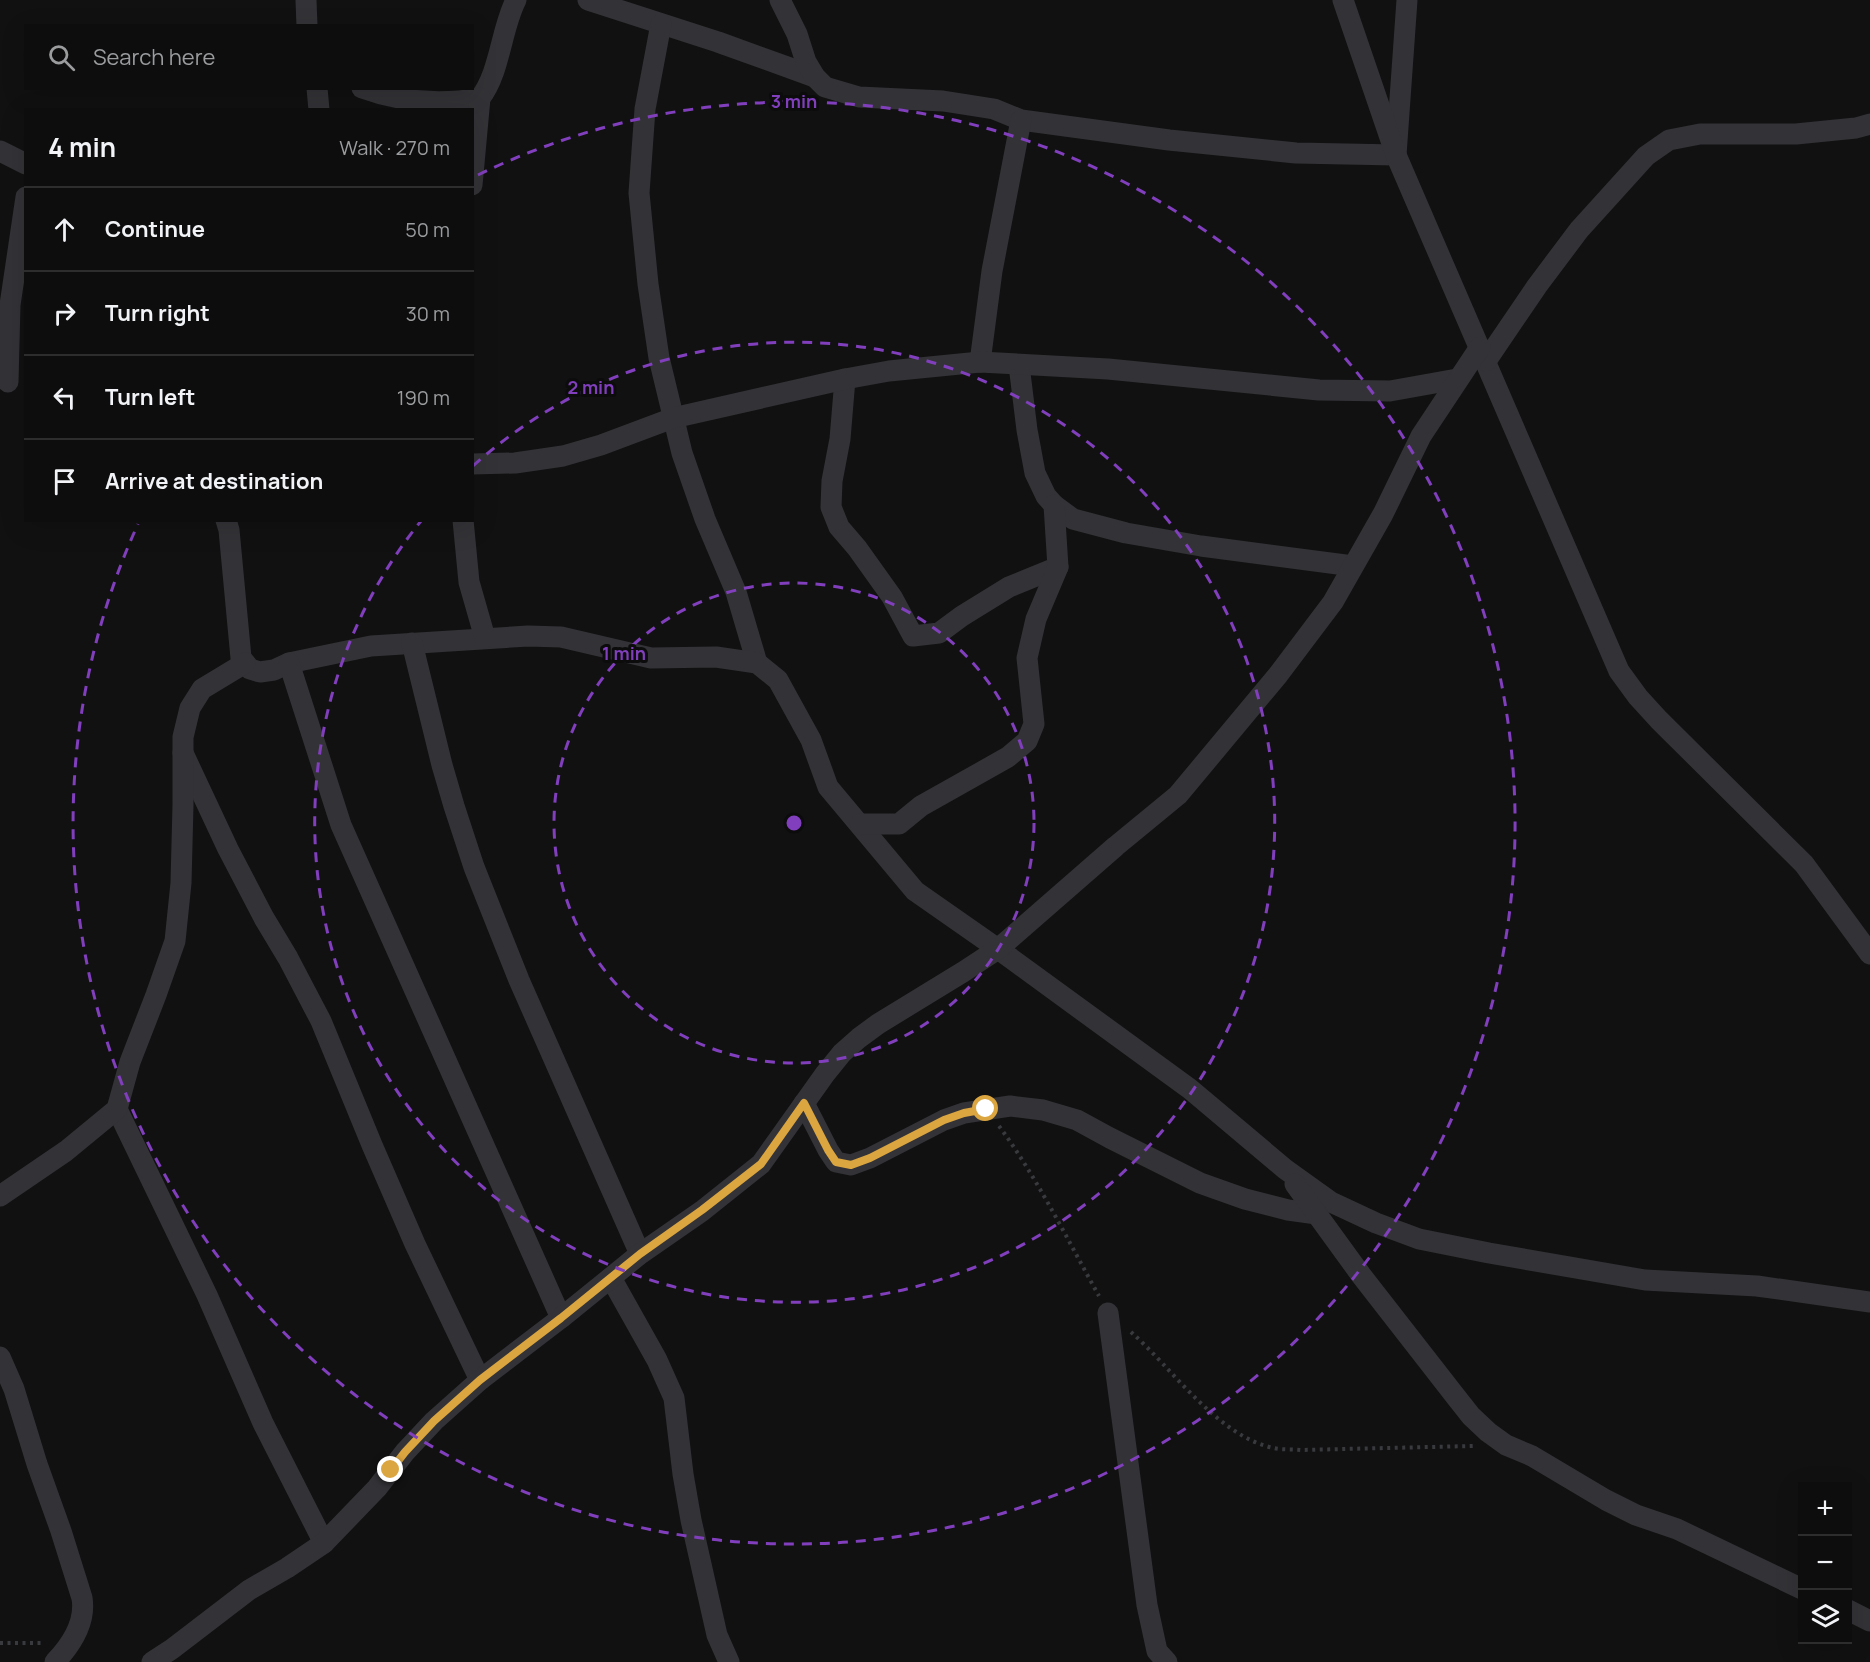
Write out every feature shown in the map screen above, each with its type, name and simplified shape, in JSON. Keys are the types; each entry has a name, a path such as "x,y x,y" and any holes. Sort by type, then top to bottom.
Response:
{"street":[{"path":"306,0 307,24"},
{"path":"474,163 480,98 497,60 507,22 516,0"},
{"path":"588,0 815,77"},
{"path":"780,0 797,34 806,62 815,77 825,87 859,97 943,101 994,109 1021,120 1169,140 1296,153 1396,155"},
{"path":"1343,0 1396,155 1619,671 1659,720 1804,864 1870,954"},
{"path":"1396,155 1407,0"},
{"path":"661,24 645,108 639,192 657,347 682,453 705,519 736,592 757,663"},
{"path":"317,90 319,108"},
{"path":"369,90 401,99 432,103 480,98"},
{"path":"980,362 992,271 1021,120"},
{"path":"152,1662 249,1590 324,1543 377,1488 405,1452 434,1421 480,1380 640,1254 761,1164 842,1053 859,1038 998,949 1178,795 1278,675 1333,602 1383,514 1420,436 1457,379 1483,354 1580,230 1646,156 1669,140 1700,134 1796,134 1856,128 1870,124"},
{"path":"0,151 24,163"},
{"path":"11,382 8,270 24,205"},
{"path":"474,464 515,463 563,456 601,445 673,418 845,379 889,371 980,362 1108,369 1319,390 1390,391 1457,379"},
{"path":"1019,365 1035,473 1046,496 1073,519 1201,546 1353,566"},
{"path":"845,379 840,439 832,481 831,507 839,527 892,597 913,636 939,633 1009,587 1058,567"},
{"path":"860,824 899,824 921,806 1008,757 1028,741 1034,724 1028,658 1036,619 1058,567 1054,505"},
{"path":"227,522 241,658 250,669 260,672 274,670 289,663 371,646 528,636 561,638 651,658 716,657 757,663 778,680 811,740 828,787 915,891 1190,1089 1285,1169 1331,1202 1376,1224 1419,1239 1645,1280 1757,1286 1870,1302"},
{"path":"463,522 469,582 485,638"},
{"path":"412,643 442,765 474,867 519,980 640,1254"},
{"path":"0,1196 66,1151 117,1109 130,1062 175,941 181,884 183,737 190,708 202,689 245,663"},
{"path":"289,663 341,825 561,1318"},
{"path":"183,753 233,858 321,1021 415,1244 480,1380"},
{"path":"804,1103 836,1162 851,1165 870,1158 944,1120 964,1113 1010,1106 1043,1110 1077,1120 1200,1183 1245,1199 1288,1210 1317,1214"},
{"path":"117,1109 207,1294 263,1423 324,1543"},
{"path":"1285,1169 1361,1275 1471,1416 1488,1432 1506,1445 1532,1456 1635,1515 1677,1529 1798,1587"},
{"path":"611,1278 661,1367 674,1398 691,1520 717,1635 729,1662"},
{"path":"1108,1313 1147,1605 1155,1646 1161,1661"},
{"path":"0,1357 14,1389 82,1598 80,1623 69,1645 55,1662"},
{"path":"1852,1612 1870,1621"}],"path":[{"path":"986,1109 1012,1143 1069,1240 1108,1313 1140,1341 1204,1406 1252,1441 1274,1448 1301,1450 1506,1445"},
{"path":"0,1643 69,1645"}],"route":[{"path":"391,1470 434,1421 480,1380 640,1254 677,1229 761,1164 804,1103 836,1162 851,1165 870,1158 944,1120 986,1109"}]}
